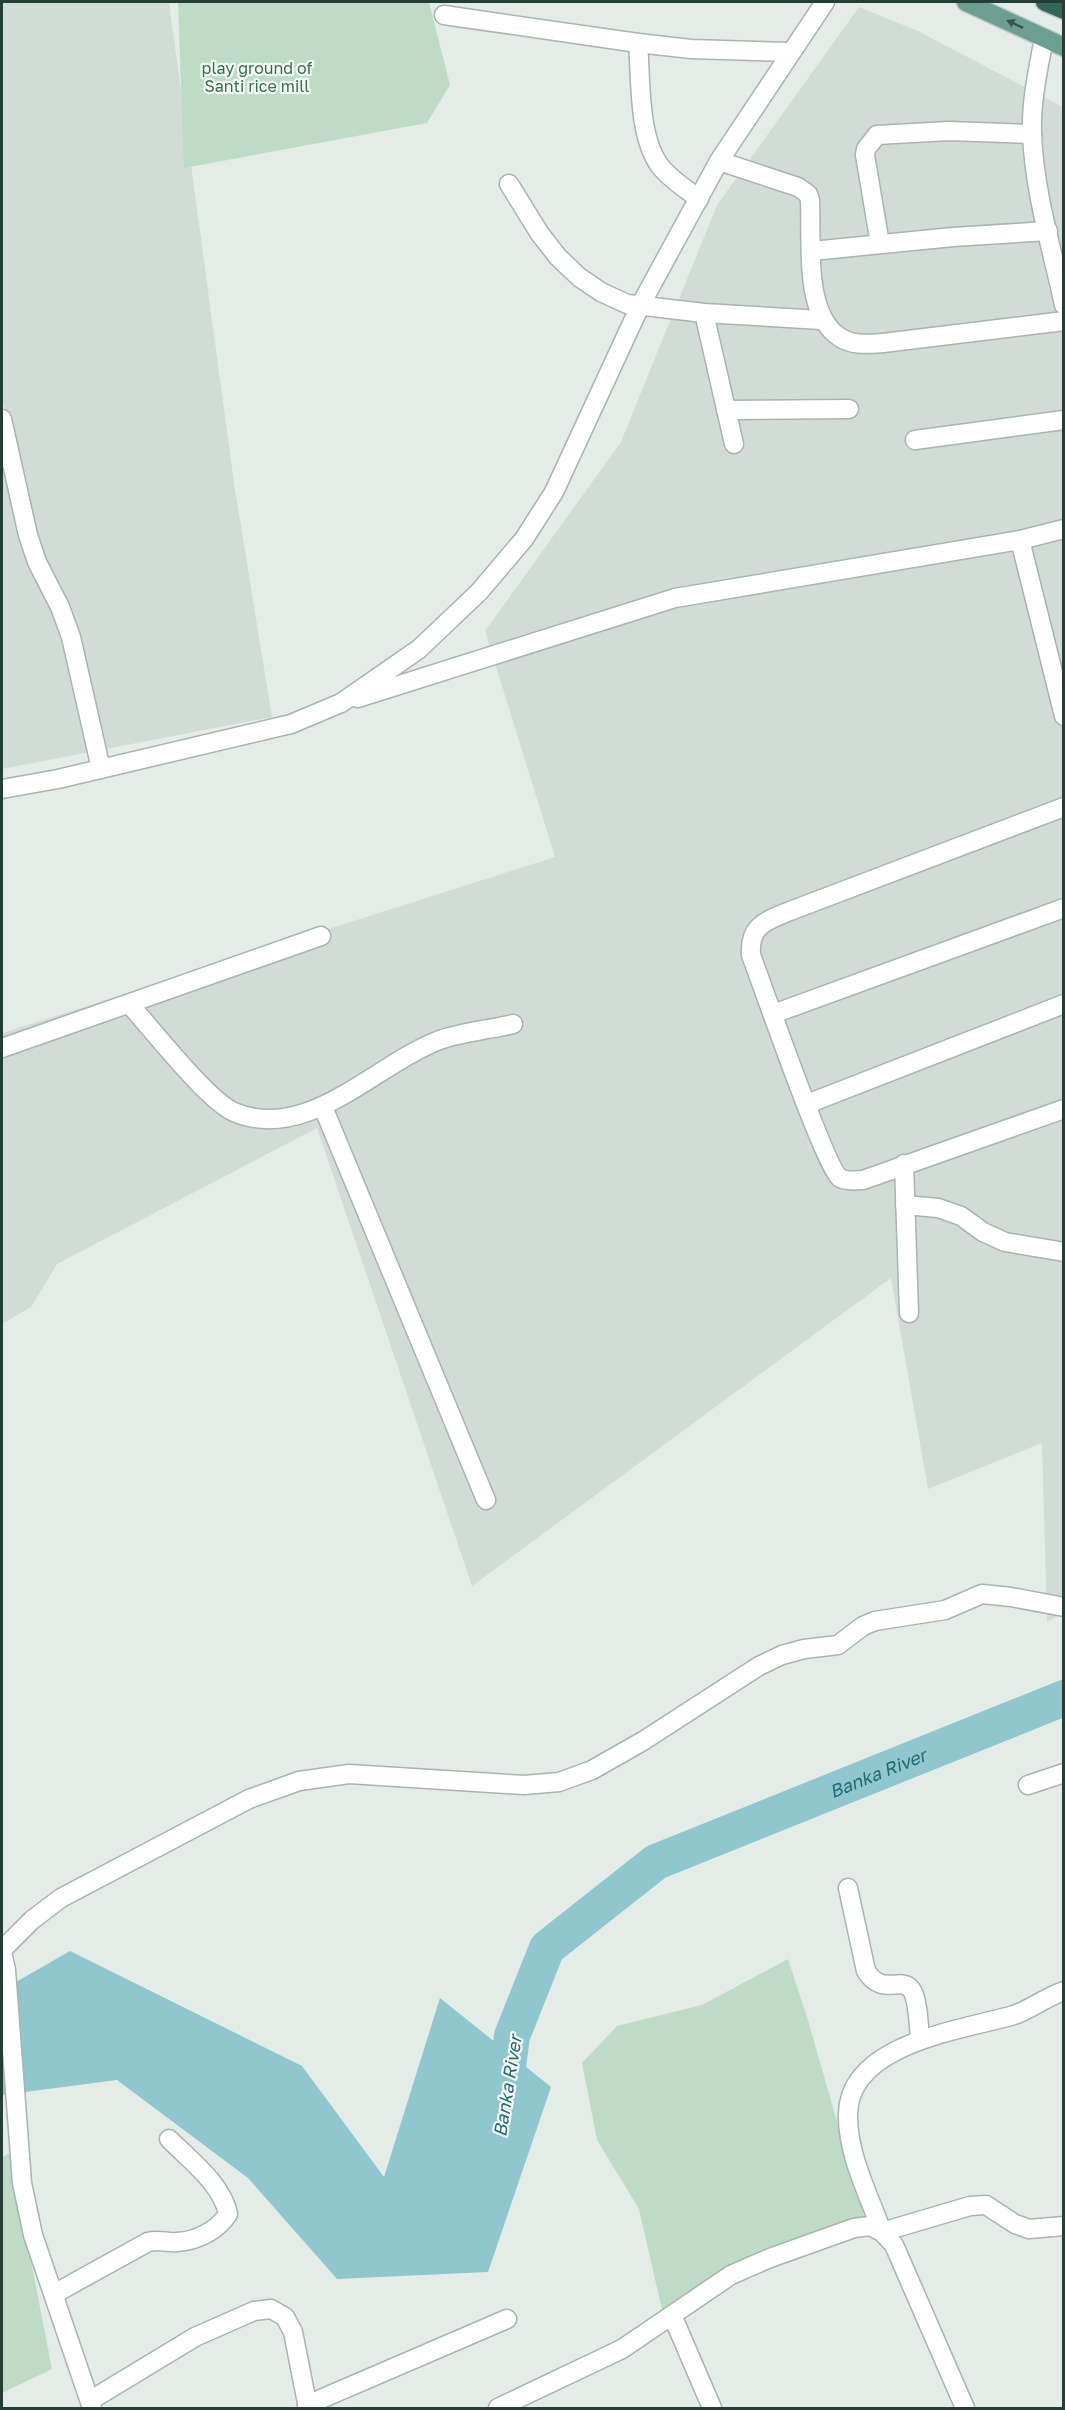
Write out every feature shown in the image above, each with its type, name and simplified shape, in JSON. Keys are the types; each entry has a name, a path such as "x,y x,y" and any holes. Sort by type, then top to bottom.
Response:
{"highway":[{"path":"1045,2 1064,10"}],"main road":[{"path":"966,2 1064,47"}],"street":[{"path":"341,703 419,650 479,592 524,539 554,492 640,306 719,161 825,2"},
{"path":"444,15 691,49 791,52"},
{"path":"1044,38 1033,96 1032,134 1037,178 1064,305"},
{"path":"638,43 649,145 660,165 671,178 699,199"},
{"path":"880,244 865,155 866,149 877,135 949,131 1032,134"},
{"path":"719,161 798,187 808,194 814,300 822,320 838,337 859,344 1064,321"},
{"path":"509,184 558,258 579,277 609,296 627,304 704,313 822,320"},
{"path":"812,251 1048,231"},
{"path":"704,313 734,444"},
{"path":"726,410 849,409"},
{"path":"2,419 28,535 37,562 60,607 70,637 101,769"},
{"path":"915,440 1064,420"},
{"path":"2,789 101,769 291,724 341,703 675,598 1020,540 1064,529"},
{"path":"1020,540 1064,716"},
{"path":"1064,807 764,922 754,932 750,942 751,955 807,1104 833,1169 840,1178 850,1181 863,1180 1064,1109"},
{"path":"773,1014 1064,908"},
{"path":"2,1048 130,1005 321,936"},
{"path":"807,1104 1064,1004"},
{"path":"130,1005 207,1091 232,1112 259,1120 294,1117 323,1107 400,1058 439,1040 513,1024"},
{"path":"323,1107 486,1500"},
{"path":"904,1164 909,1313"},
{"path":"906,1205 938,1208 961,1216 983,1232 1005,1242 1064,1252"},
{"path":"507,2319 307,2407 293,2332 285,2317 271,2308 254,2310 195,2337 91,2404 33,2235 22,2183 6,1970 2,1951 32,1920 62,1898 249,1799 299,1781 349,1774 524,1785 559,1782 592,1770 643,1742 759,1666 804,1648 838,1645 863,1626 875,1621 945,1610 982,1594 1064,1607"},
{"path":"1028,1785 1064,1773"},
{"path":"848,1888 866,1971 873,1981 883,1986 905,1985 911,1988 920,2040"},
{"path":"882,2232 849,2139 848,2111 854,2088 869,2068 899,2049 920,2040 1014,2014 1064,1991"},
{"path":"54,2294 148,2242 157,2240 178,2242 193,2239 222,2223 228,2214 226,2203 219,2191 170,2139"},
{"path":"882,2232 970,2206 986,2205 1015,2224 1029,2229 1064,2226"},
{"path":"498,2409 622,2349 731,2275 770,2258 854,2228 870,2226 882,2232 894,2245 965,2409"},
{"path":"672,2314 712,2409"}],"shaded area":[{"path":"2,2 169,2 234,483 272,717 2,769 2,463 13,459 2,395"},
{"path":"859,7 918,31 1063,107 1063,1613 1047,1622 1042,1443 928,1489 891,1278 472,1586 317,1128 57,1264 31,1307 2,1324 2,1033 555,857 485,631 621,442 717,205"}],"green space":[{"name":"play ground of Santi rice mill","path":"178,2 429,2 450,85 427,123 184,168"},
{"path":"788,1959 865,2219 662,2310 639,2209 597,2140 582,2063 617,2026 702,2005"},
{"path":"10,2153 52,2369 2,2393 2,2157"}],"water":[{"path":"70,1951 302,2066 384,2177 440,1998 551,2087 488,2272 337,2279 248,2178 117,2080 2,2095 2,1990"}],"waterway":[{"name":"Banka River","path":"503,2103 512,2036 547,1948 656,1862 1064,1698"}]}
